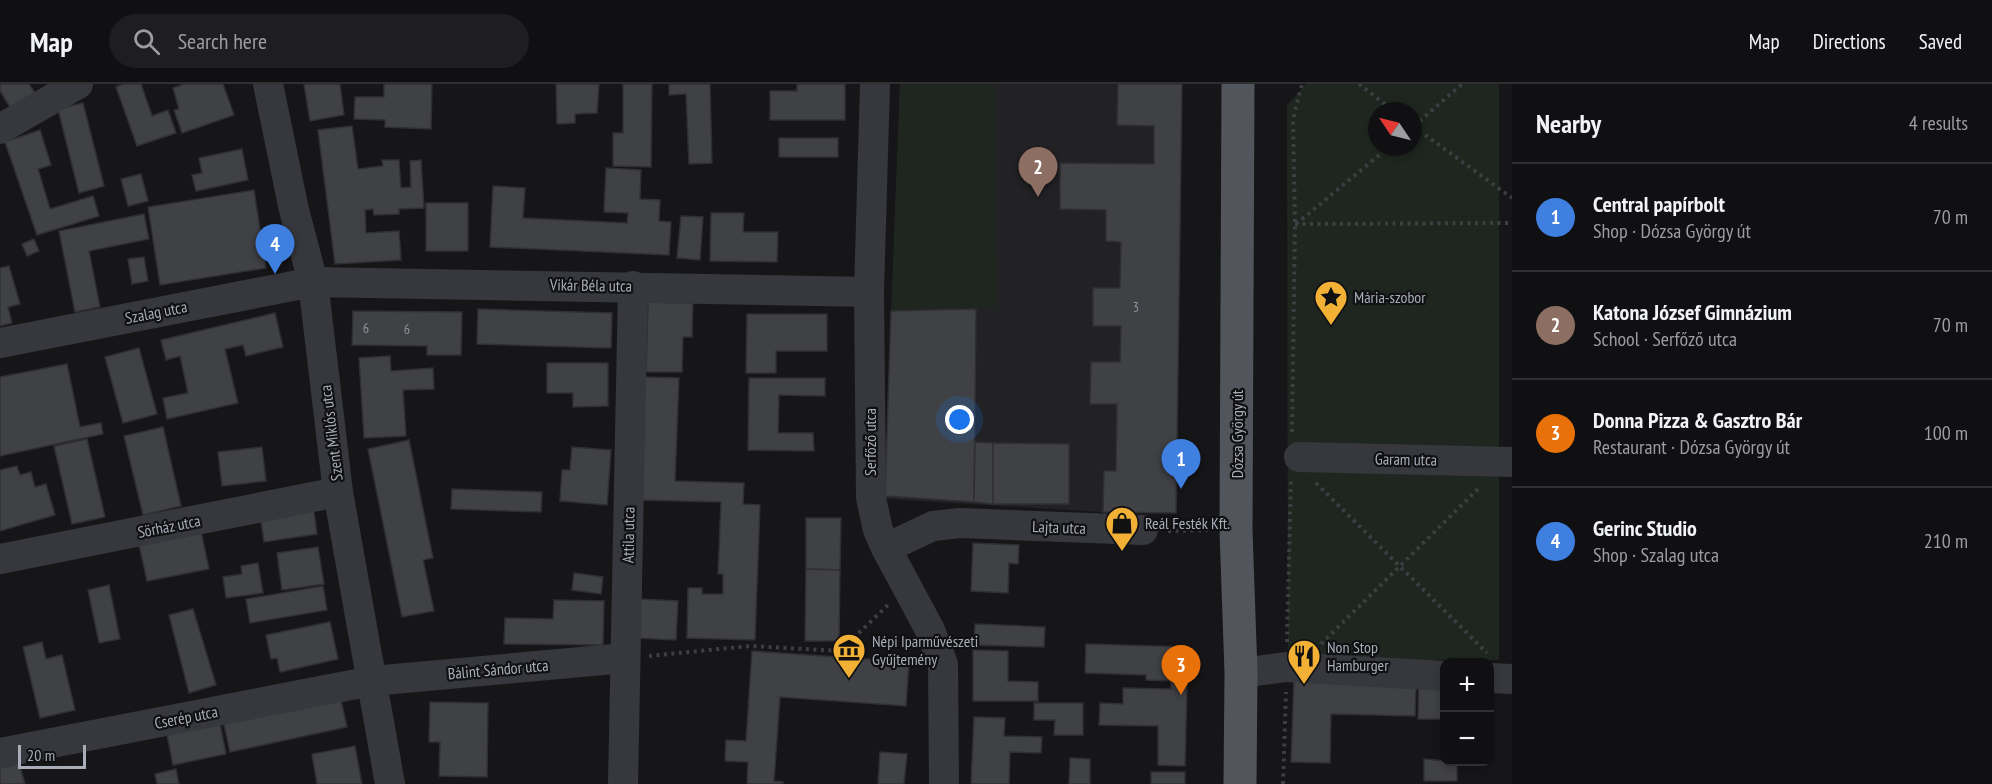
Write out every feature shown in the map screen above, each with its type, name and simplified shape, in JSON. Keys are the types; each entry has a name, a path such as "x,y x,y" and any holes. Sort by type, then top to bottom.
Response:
{"main road":[{"name":"Dózsa György út","path":"1238,84 1236,530 1241,673 1240,784"}],"street":[{"path":"0,129 78,84"},
{"name":"Szent Miklós utca","path":"268,84 294,210 313,282 338,492 390,784"},
{"name":"Serfőző utca","path":"875,84 869,292 871,498 878,530 930,630 943,664 944,784"},
{"name":"Vikár Béla utca","path":"313,282 869,292"},
{"name":"Szalag utca","path":"0,343 313,282"},
{"name":"Attila utca","path":"623,784 633,286"},
{"name":"Garam utca","path":"1299,457 1512,462"},
{"name":"Sörház utca","path":"0,559 338,492"},
{"name":"Lajta utca","path":"886,548 933,526 960,523 1143,530"},
{"name":"Bálint Sándor utca","path":"372,681 625,658"},
{"path":"1241,673 1296,667 1440,676"},
{"path":"1494,669 1512,679"},
{"name":"Cserép utca","path":"0,753 372,681"}],"path":[{"path":"1359,84 1382,102"},
{"path":"1422,118 1462,84"},
{"path":"1422,133 1512,198"},
{"path":"1378,156 1295,224 1512,223"},
{"path":"1315,482 1398,567 1482,658"},
{"path":"1296,667 1484,484"},
{"path":"1143,530 1236,530"},
{"path":"625,658 750,646 840,651 907,587"}],"shaded area":[{"path":"900,84 1182,84 1176,513 1103,512 885,499"},
{"path":"900,84 996,84 997,308 891,311"},
{"path":"1306,84 1499,84 1499,660 1494,660 1494,658 1440,658 1440,660 1288,661 1287,105"}],"building":[{"path":"0,84 29,84 35,93 11,109 0,91"},
{"path":"123,84 141,84 152,116 168,110 176,133 137,146 116,87"},
{"path":"184,84 223,84 234,115 182,133 174,110 179,109 173,88"},
{"path":"304,84 340,84 344,115 310,121"},
{"path":"384,84 432,84 431,129 385,127 385,120 354,119 355,97 384,97"},
{"path":"556,84 599,84 597,113 575,114 575,123 557,124"},
{"path":"623,84 652,84 651,167 613,166 613,133 623,133"},
{"path":"669,84 710,84 712,163 689,164 686,94 669,95"},
{"path":"797,84 845,84 845,120 770,120 770,91 797,91"},
{"path":"1118,84 1182,84 1176,513 1103,512 1104,471 1116,471 1117,404 1090,404 1091,362 1120,362 1121,326 1093,326 1093,288 1120,288 1121,242 1106,241 1106,210 1060,209 1060,163 1154,164 1154,126 1117,125"},
{"path":"83,103 104,186 79,193 58,109"},
{"path":"352,126 358,169 383,166 382,160 399,160 401,188 411,187 410,161 421,160 424,208 399,209 399,214 374,215 373,209 365,210 366,233 399,231 401,260 335,264 318,130"},
{"path":"40,130 51,165 38,169 50,209 93,196 99,216 37,235 5,142"},
{"path":"779,138 838,138 838,157 779,157"},
{"path":"242,149 248,180 196,191 192,175 202,173 199,158"},
{"path":"606,168 641,170 640,199 660,200 659,221 671,222 669,255 490,247 493,186 525,188 523,218 627,223 628,213 604,212"},
{"path":"141,174 148,201 128,206 121,179"},
{"path":"254,190 266,268 160,285 148,207"},
{"path":"426,203 468,203 468,251 426,251"},
{"path":"711,213 744,213 743,232 778,232 777,262 710,261"},
{"path":"144,214 149,239 89,251 100,307 75,312 59,231"},
{"path":"681,216 703,217 700,260 677,258"},
{"path":"34,239 39,251 27,256 22,244"},
{"path":"144,257 148,281 132,284 128,259"},
{"path":"9,266 20,304 8,307 12,323 0,326 0,268"},
{"path":"648,302 693,303 692,337 683,337 682,372 646,372"},
{"path":"478,309 612,313 611,348 477,344"},
{"path":"976,309 974,502 885,496 891,311"},
{"path":"353,311 462,312 461,355 427,355 427,346 352,345"},
{"path":"275,313 283,347 246,356 243,345 225,349 238,403 167,419 163,398 188,393 180,356 166,360 161,340"},
{"path":"747,314 827,314 827,351 776,351 776,373 746,373"},
{"path":"139,348 157,414 123,423 105,357"},
{"path":"390,356 391,371 433,368 434,389 403,390 406,436 364,438 359,358"},
{"path":"547,363 608,363 608,406 573,407 573,393 547,393"},
{"path":"67,364 80,427 101,423 103,434 0,456 0,377"},
{"path":"645,377 679,378 675,481 744,483 743,504 760,505 755,640 687,638 688,588 702,588 702,594 723,594 723,574 718,574 721,502 640,500"},
{"path":"749,378 825,378 825,396 779,395 778,433 813,433 814,451 748,450"},
{"path":"163,427 181,506 143,515 124,436"},
{"path":"87,439 105,517 72,524 54,446"},
{"path":"409,440 433,558 423,560 434,611 402,617 368,449"},
{"path":"975,442 993,443 993,504 974,502"},
{"path":"993,443 1069,444 1069,504 993,504"},
{"path":"262,447 266,481 222,486 218,452"},
{"path":"572,447 611,450 607,505 560,501 562,470 570,470"},
{"path":"17,466 20,475 31,472 35,487 46,484 55,515 0,531 0,470"},
{"path":"452,489 542,492 541,512 451,509"},
{"path":"313,505 317,534 264,542 260,513"},
{"path":"806,518 841,518 840,570 806,569"},
{"path":"200,527 209,569 147,581 138,540"},
{"path":"973,543 1019,545 1018,564 1009,563 1008,593 971,591"},
{"path":"318,547 324,584 282,590 277,553"},
{"path":"258,563 263,593 226,598 223,577 242,574 241,566"},
{"path":"806,569 840,570 839,641 805,641"},
{"path":"574,573 603,577 601,594 572,590"},
{"path":"109,585 120,639 99,643 88,590"},
{"path":"323,586 327,610 250,623 246,599"},
{"path":"639,599 678,601 676,640 637,638"},
{"path":"554,600 604,601 603,645 504,644 505,618 553,619"},
{"path":"193,609 216,685 189,693 169,615"},
{"path":"330,622 338,659 280,672 277,658 271,659 266,635"},
{"path":"975,624 1045,627 1044,647 974,645"},
{"path":"42,642 46,659 62,655 75,710 40,718 23,647"},
{"path":"1086,644 1188,647 1185,766 1158,765 1158,726 1099,725 1100,703 1123,704 1123,688 1171,689 1171,681 1146,680 1146,675 1085,673"},
{"path":"973,650 1008,651 1008,681 1038,682 1038,701 973,701"},
{"path":"752,651 909,662 906,706 780,697 774,781 783,782 783,784 747,784 748,762 725,761 726,740 746,741"},
{"path":"1294,680 1416,683 1415,716 1331,714 1330,763 1291,762"},
{"path":"1419,681 1440,682 1440,719 1418,719"},
{"path":"340,695 347,727 230,752 223,720"},
{"path":"430,702 488,703 487,777 439,776 440,742 429,742"},
{"path":"1034,703 1083,703 1083,735 1054,735 1055,720 1034,720"},
{"path":"974,717 1005,718 1004,736 1042,737 1041,753 1010,752 1009,784 971,784"},
{"path":"219,719 226,754 173,765 166,730"},
{"path":"355,746 362,784 317,784 312,754"},
{"path":"880,752 907,754 904,784 878,784"},
{"path":"1070,758 1090,759 1090,784 1069,784"},
{"path":"1424,759 1440,760 1440,766 1457,766 1457,781 1424,781"},
{"path":"19,763 25,784 0,784 0,768"},
{"path":"176,769 179,784 157,784 155,774"},
{"path":"1151,772 1185,772 1185,784 1151,784"}],"place":[{"name":"Katona József Gimnázium","path":"1038,197"},
{"name":"Gerinc Studio","path":"275,274"},
{"name":"Mária-szobor","path":"1331,326"},
{"name":"Central papírbolt","path":"1181,489"},
{"name":"Reál Festék Kft.","path":"1122,552"},
{"name":"Népi Iparművészeti Gyűjtemény","path":"849,679"},
{"name":"Non Stop Hamburger","path":"1304,685"},
{"name":"Donna Pizza & Gasztro Bár","path":"1181,695"}]}
